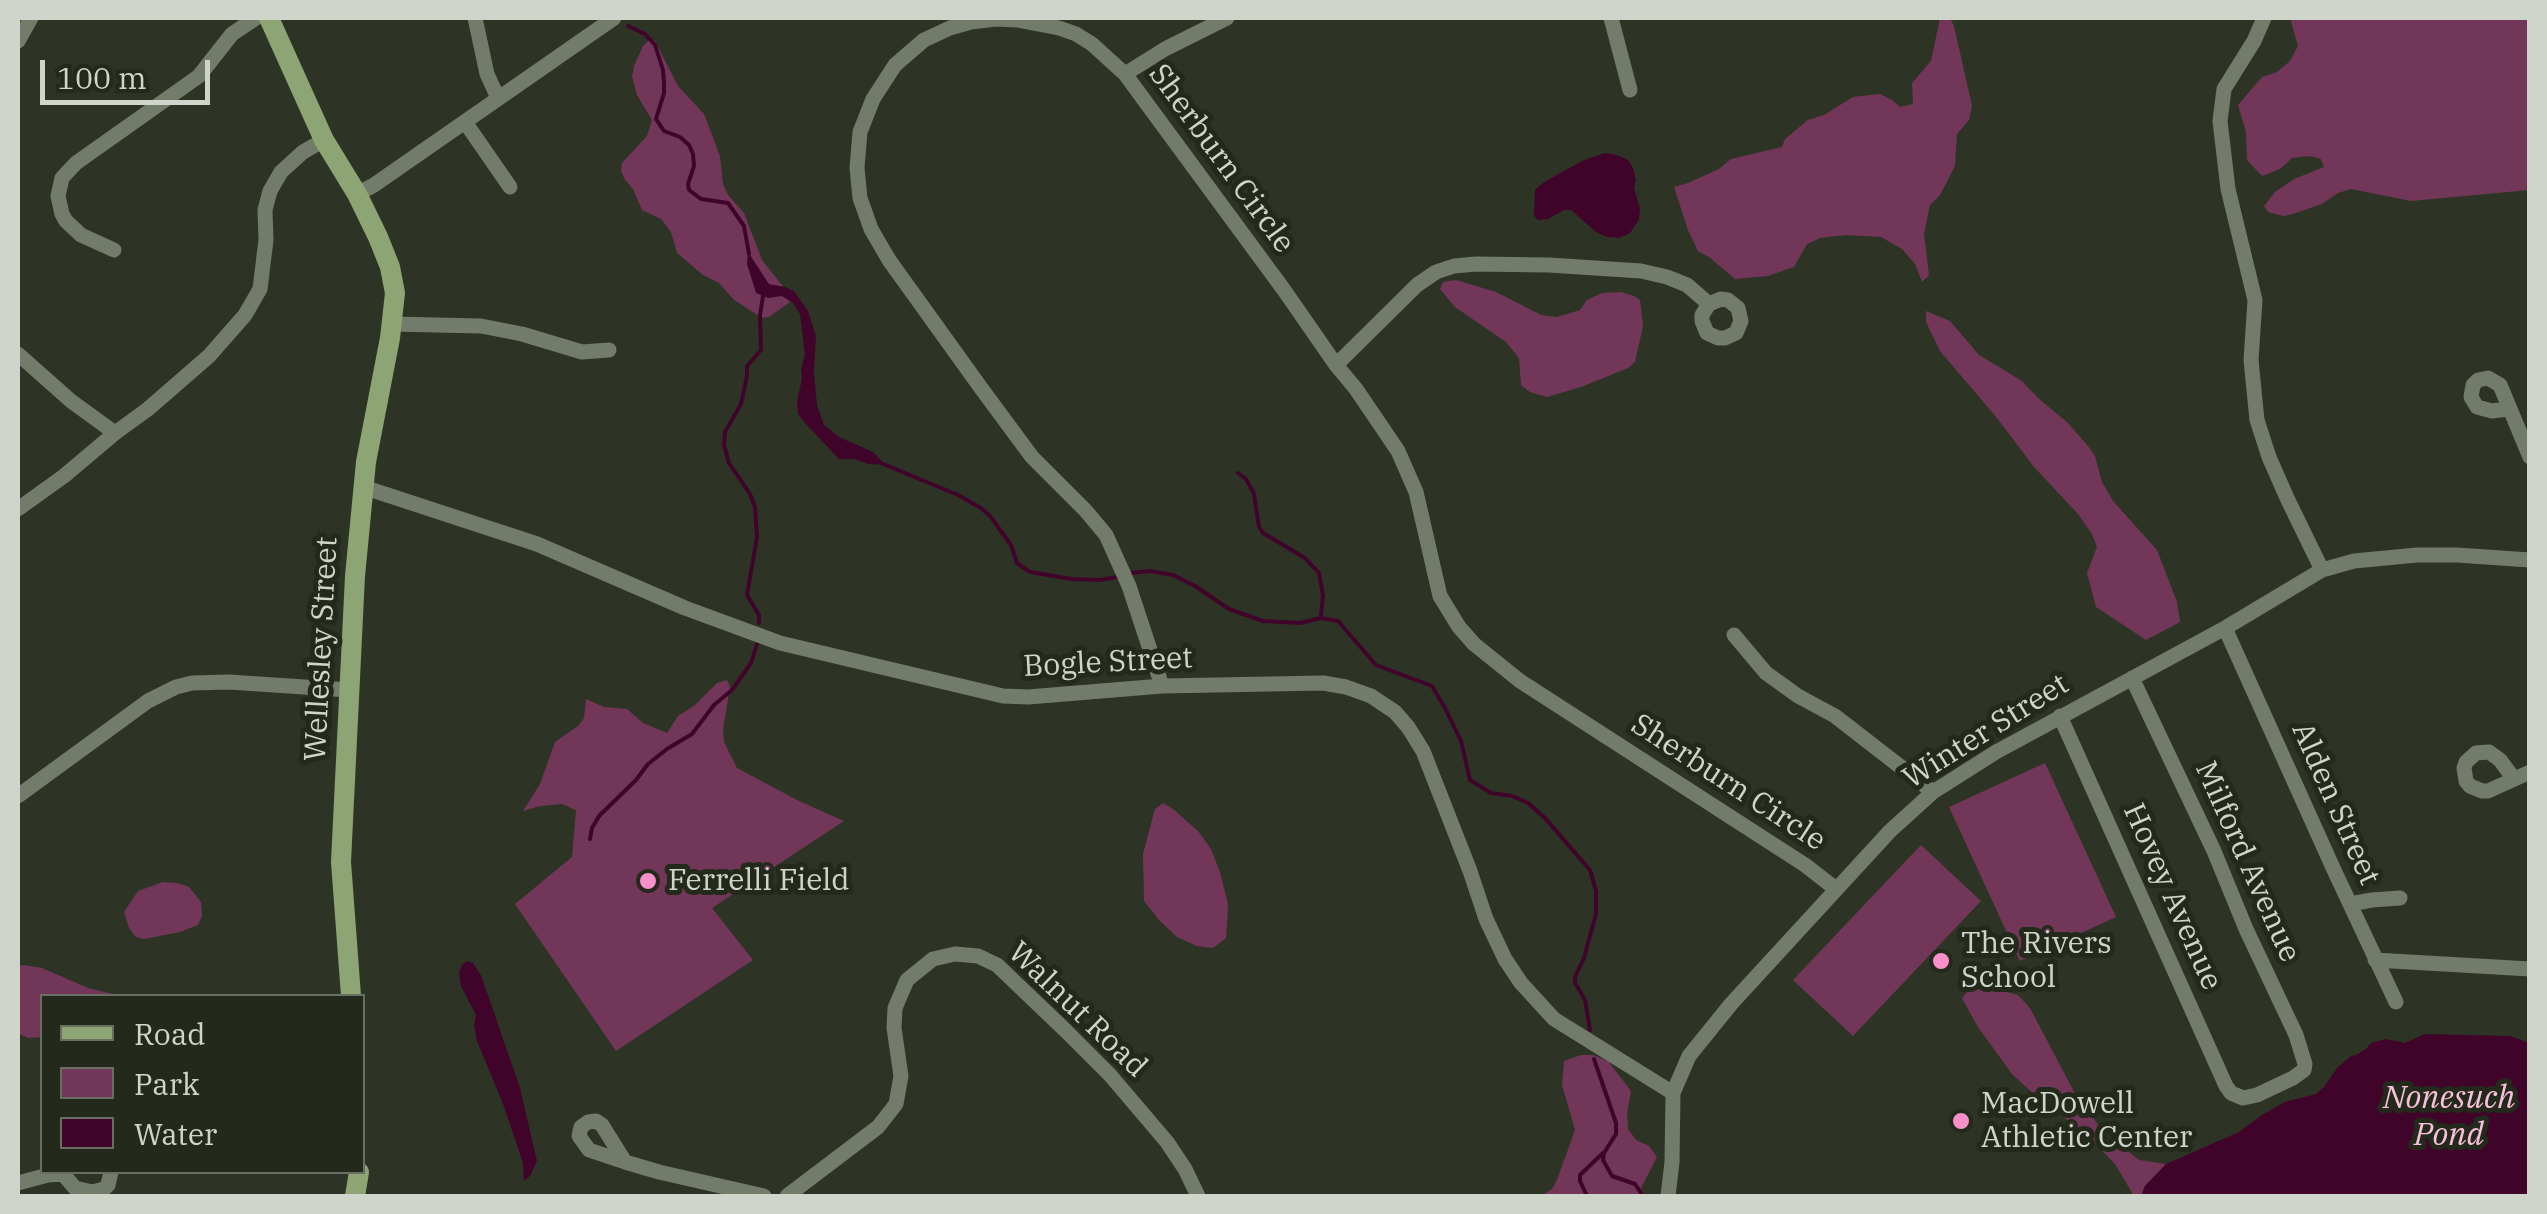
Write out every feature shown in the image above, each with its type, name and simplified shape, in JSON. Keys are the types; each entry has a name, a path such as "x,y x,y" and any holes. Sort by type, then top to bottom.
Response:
{"main road":[{"path":"269,18 324,140 356,194 390,267 395,294 393,316"},
{"name":"Wellesley Street","path":"351,994 341,879 349,690 362,487 393,316"}],"street":[{"path":"18,42 31,18"},
{"path":"114,250 81,235 66,221 58,196 62,178 76,163 198,76 232,34 256,18"},
{"path":"474,18 487,74 498,98"},
{"path":"356,194 614,18"},
{"name":"Sherburn Circle","path":"1162,686 1120,562 1097,523 1032,457 889,260 865,214 858,168 860,132 873,99 895,66 924,40 950,28 996,18 1041,23 1076,34 1106,55 1125,74 1398,451 1422,516 1440,596 1458,627 1520,680 1836,888"},
{"path":"1125,74 1227,18"},
{"path":"1611,18 1630,90"},
{"path":"2264,18 2254,42 2224,89 2220,121 2228,189 2256,300 2251,360 2257,420 2287,498 2322,570"},
{"path":"464,122 510,186"},
{"path":"18,509 148,409 209,356 244,315 260,288 265,210 270,191 281,172 324,140"},
{"path":"1336,365 1417,285 1454,266 1549,265 1641,271 1688,285 1709,304"},
{"path":"393,316 481,326 582,352 610,350"},
{"path":"18,356 115,433"},
{"path":"2508,409 2530,457"},
{"name":"Bogle Street","path":"362,487 537,544 684,608 780,643 1003,696 1162,686 1323,683 1371,696 1395,712 1423,751 1486,919 1521,983 1554,1019 1673,1093"},
{"name":"Winter Street","path":"1668,1196 1673,1093 1689,1056 1716,1020 1836,888 1902,818 1933,792 2060,716 2225,628 2322,570 2354,561 2418,555 2530,560"},
{"name":"Alden Street","path":"2225,628 2396,1002"},
{"path":"1734,635 1766,673 1835,716 1933,792"},
{"name":"Milford Avenue","path":"2132,678 2304,1056 2304,1070 2293,1078 2257,1095 2237,1096"},
{"path":"18,796 148,700 176,686 219,682 349,690"},
{"name":"Hovey Avenue","path":"2060,716 2226,1086 2237,1096"},
{"path":"2350,904 2400,898"},
{"name":"Walnut Road","path":"787,1196 878,1127 896,1104 901,1076 895,1008 907,980 934,959 955,954 978,956 997,965 1065,1030 1167,1142 1198,1196"},
{"path":"2375,960 2530,969"},
{"path":"625,1162 764,1196"},
{"path":"18,1184 56,1174"},
{"path":"65,1174 75,1188 92,1192 108,1185 110,1174"}],"green space":[{"path":"1940,18 1950,18 1954,26 1972,106 1969,120 1957,134 1955,166 1940,195 1930,205 1924,234 1929,275 1922,282 1915,264 1902,249 1881,237 1820,238 1807,244 1794,267 1768,276 1735,279 1698,251 1674,187 1719,169 1731,159 1782,147 1785,139 1808,120 1853,97 1880,94 1900,107 1913,104 1912,83 1931,61"},
{"path":"2290,18 2529,18 2529,190 2411,201 2351,189 2293,214 2268,212 2264,206 2275,192 2324,167 2321,159 2292,158 2280,169 2262,176 2247,160 2246,132 2238,105 2262,77 2277,72 2290,61 2298,46"},
{"path":"649,40 655,41 678,86 704,114 720,156 728,195 744,213 762,260 785,289 790,302 769,317 762,318 734,300 719,283 677,253 671,232 661,219 642,210 624,178 622,163 647,136 652,120 637,95 632,77"},
{"path":"1456,280 1496,292 1541,315 1557,317 1580,310 1587,300 1602,293 1634,296 1640,300 1643,326 1635,362 1581,387 1547,397 1530,392 1521,385 1519,358 1506,342 1455,307 1440,289 1443,282"},
{"path":"1926,311 1950,321 1979,355 2022,381 2088,446 2113,501 2157,550 2177,602 2180,622 2146,640 2096,607 2087,573 2097,547 2092,534 1940,351 1926,322"},
{"name":"Ferrelli Field","path":"727,680 730,687 724,742 737,768 844,821 712,908 753,960 616,1051 515,904 572,857 576,810 562,804 523,811 540,784 555,742 584,718 586,699 604,707 627,709 643,723 667,733 678,716 717,683"},
{"path":"2045,763 2116,917 2020,961 1949,807"},
{"path":"1163,803 1198,831 1220,872 1228,904 1226,938 1213,948 1177,937 1144,901 1143,854 1155,809"},
{"path":"1921,845 1981,901 1853,1036 1793,980"},
{"path":"163,882 189,887 201,902 198,925 144,939 136,937 124,912 138,891"},
{"path":"18,966 42,968 113,994 40,994 40,1037 28,1038 18,1033"},
{"path":"1986,987 2018,995 2030,1008 2083,1109 2110,1143 2123,1147 2139,1160 2166,1164 2145,1186 2141,1196 2134,1196 2115,1164 2086,1134 2012,1074 1962,998 1967,992"},
{"path":"1581,1055 1608,1061 1631,1091 1628,1129 1657,1157 1641,1188 1642,1196 1541,1196 1557,1180 1575,1130 1562,1085 1564,1061"}],"water":[{"path":"1605,153 1628,160 1633,168 1640,209 1639,220 1630,233 1619,238 1607,237 1571,210 1548,219 1538,220 1534,216 1535,190 1544,182"},
{"path":"748,252 769,284 794,291 808,311 816,336 814,372 817,405 824,425 839,437 873,452 886,465 839,459 803,421 797,402 805,355 800,314 782,296 768,298 756,293 747,264"},
{"path":"467,961 481,975 520,1088 537,1161 524,1181 523,1163 477,1041 476,1015 461,986 459,973"},
{"name":"Nonesuch Pond","path":"2425,1034 2510,1036 2529,1043 2529,1196 2141,1196 2145,1186 2166,1164 2239,1132 2285,1102 2316,1094 2337,1068 2371,1043 2386,1039 2405,1043"}],"waterway":[{"path":"628,26 645,34 655,45 664,83 656,119 664,131 689,145 694,166 689,190 701,199 728,203 744,226 749,254"},
{"path":"759,623 759,615 747,595 757,537 755,507 729,463 724,445 725,432 741,404 747,366 761,350 763,296"},
{"path":"881,463 981,508 1011,545 1017,563 1030,572 1072,579 1117,577"},
{"path":"1238,473 1254,494 1263,533 1305,558 1319,573 1321,616"},
{"path":"1131,573 1173,575 1229,609 1263,621 1338,621 1376,665 1432,686 1461,741 1470,780 1491,793 1528,803 1590,870 1596,891 1596,914 1575,977 1585,1000 1590,1030"},
{"path":"590,839 599,816 648,764 692,734 714,705 732,690 751,663 757,644"},
{"path":"1594,1059 1616,1123 1616,1134 1603,1160 1612,1176 1635,1184 1643,1196"},
{"path":"1587,1196 1580,1175 1603,1153"}],"place":[{"name":"Ferrelli Field","path":"648,881"},
{"name":"The Rivers School","path":"1941,961"},
{"name":"MacDowell Athletic Center","path":"1961,1121"}]}
